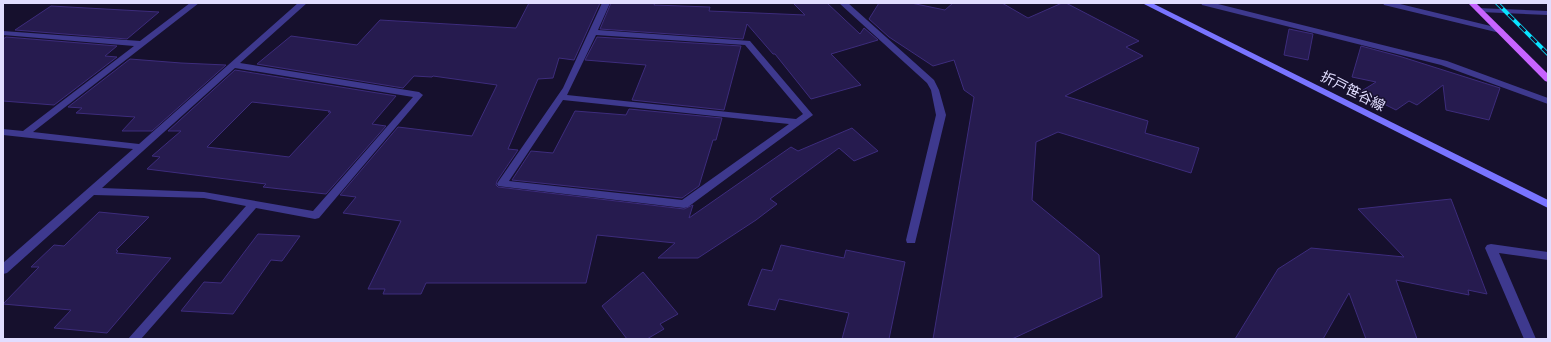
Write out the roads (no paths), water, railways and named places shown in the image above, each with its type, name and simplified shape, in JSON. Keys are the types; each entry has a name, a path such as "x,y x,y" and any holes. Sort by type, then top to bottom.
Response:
{"main road":[{"name":"折戸笹谷線","path":"1146,3 1548,204"},
{"path":"1472,3 1548,79"}],"street":[{"path":"25,134 195,3"},
{"path":"3,270 303,3"},
{"path":"593,32 747,42 808,115 684,204 502,184 561,97 606,3"},
{"path":"843,3 931,82 935,90 941,115 911,240"},
{"path":"1205,3 1444,63 1548,101"},
{"path":"1387,3 1500,31"},
{"path":"1480,10 1548,13"},
{"path":"3,33 140,44"},
{"path":"89,195 204,195 315,215 419,95 234,65"},
{"path":"561,97 798,122"},
{"path":"3,132 143,147"},
{"path":"134,339 254,204"},
{"path":"1530,339 1491,248 1548,256"}],"railway":[{"path":"1497,3 1548,54"}]}
